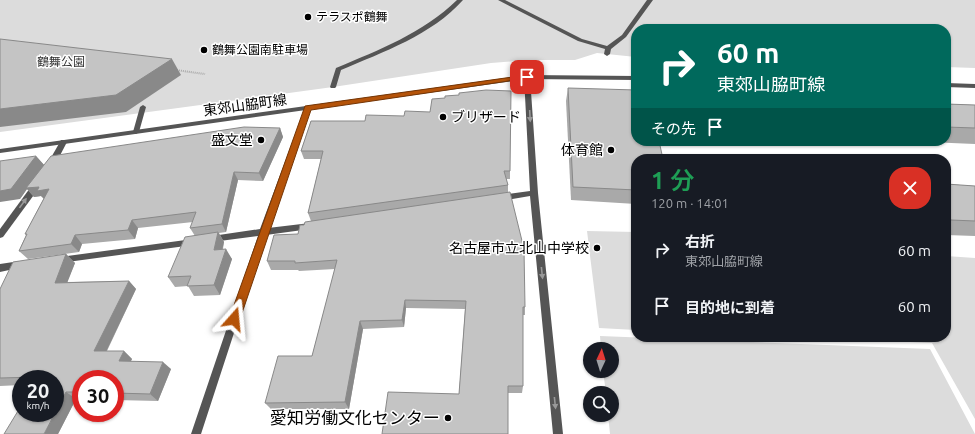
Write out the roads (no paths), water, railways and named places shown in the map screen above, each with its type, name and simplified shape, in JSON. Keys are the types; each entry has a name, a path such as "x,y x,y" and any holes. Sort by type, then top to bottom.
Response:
{"street":[{"path":"333,87 338,69 369,56 419,31 431,24 460,0"},
{"path":"501,0 580,40 607,51 624,36 631,26"},
{"path":"633,24 650,0"},
{"path":"527,77 534,193 558,434"},
{"name":"東郊山脇町線","path":"0,151 527,77 631,78"},
{"path":"951,85 975,86"},
{"path":"136,132 143,107"},
{"path":"196,434 263,232 308,108"},
{"path":"48,169 57,157 63,142"},
{"path":"0,235 40,181"},
{"path":"495,199 534,193"},
{"path":"54,260 318,224"},
{"path":"0,268 31,263"}],"place":[{"name":"テラスポ鶴舞","path":"308,17"},
{"name":"鶴舞公園南駐車場","path":"204,50"},
{"name":"ブリザード","path":"443,117"},
{"name":"盛文堂","path":"261,140"},
{"name":"体育館","path":"611,150"},
{"name":"名古屋市立北山中学校","path":"597,248"},
{"name":"愛知労働文化センター","path":"448,418"}],"park label":[{"name":"鶴舞公園","path":"61,62"}]}
